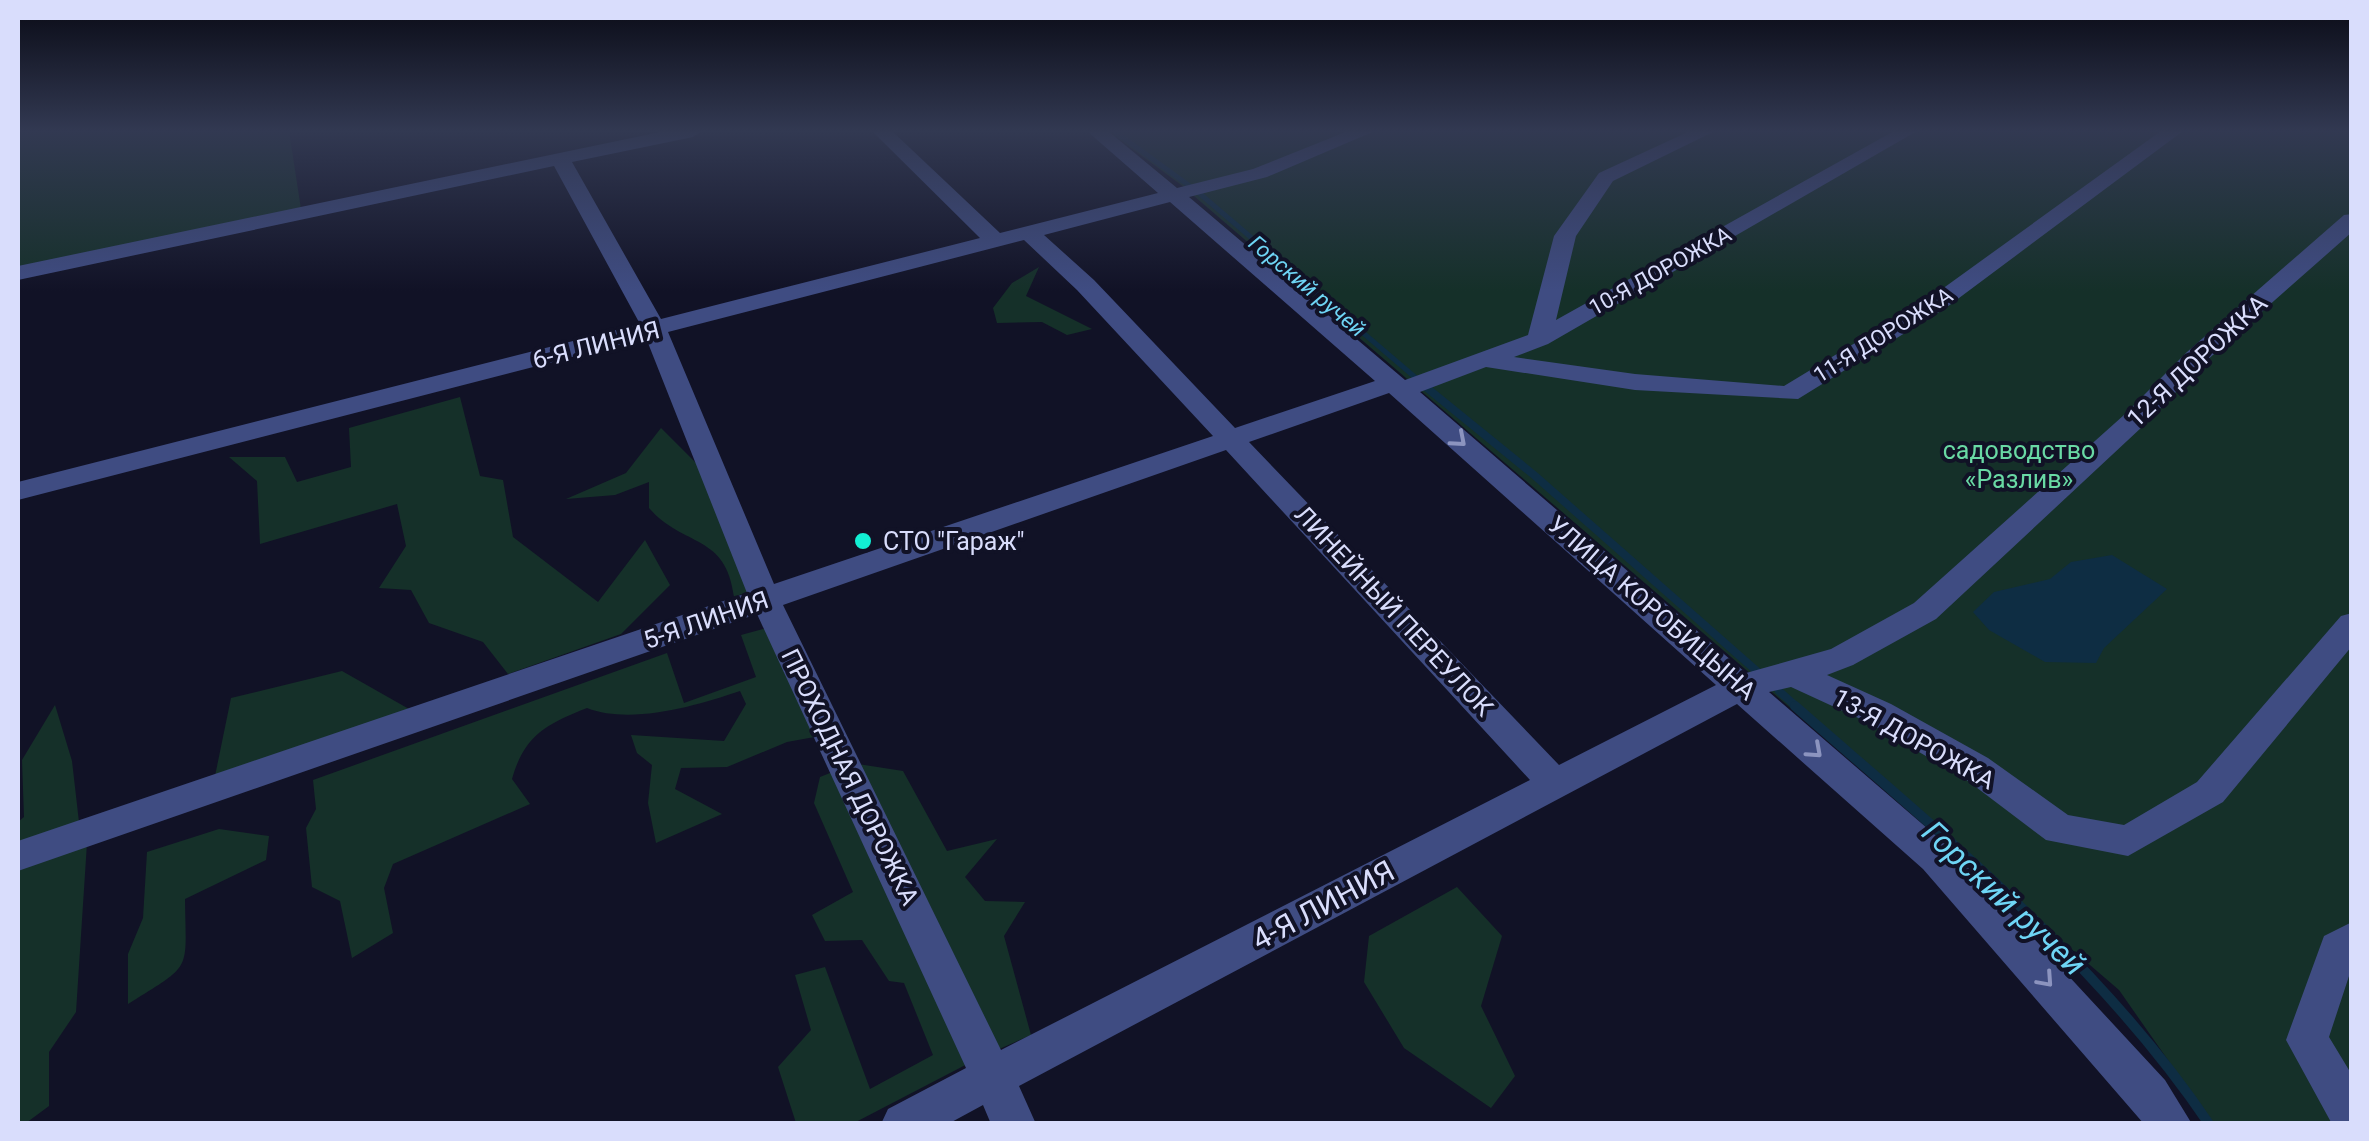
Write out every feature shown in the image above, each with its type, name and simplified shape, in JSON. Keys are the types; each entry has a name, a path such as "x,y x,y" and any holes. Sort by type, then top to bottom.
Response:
{"street":[{"path":"18,273 440,184"},
{"name":"ПРОХОДНАЯ ДОРОЖКА","path":"574,184 655,330 765,599 1014,1124"},
{"path":"937,184 995,240"},
{"name":"УЛИЦА КОРОБИЦЫНА","path":"1162,184 1936,858 2150,1095 2170,1124"},
{"name":"6-Я ЛИНИЯ","path":"18,491 1209,184"},
{"path":"1539,339 1565,236 1600,184"},
{"name":"10-Я ДОРОЖКА","path":"1398,387 1539,339 1814,184"},
{"name":"11-Я ДОРОЖКА","path":"1486,360 1635,382 1789,394 1939,302 2101,184"},
{"name":"12-Я ДОРОЖКА","path":"1742,686 1842,657 1925,611 2134,421 2196,356 2352,220"},
{"name":"ЛИНЕЙНЫЙ ПЕРЕУЛОК","path":"1027,232 1061,258 1128,334 1346,557 1555,784"},
{"name":"5-Я ЛИНИЯ","path":"18,856 1232,439 1398,387"},
{"name":"13-Я ДОРОЖКА","path":"1794,674 1879,713 1976,768 2058,829 2128,841 2210,792 2352,624"},
{"name":"4-Я ЛИНИЯ","path":"902,1124 1742,686"},
{"path":"2352,939 2338,948 2307,1040 2352,1117"}],"green space":[{"path":"18,184 297,184 301,209 18,269"},
{"name":"садоводство «Разлив»","path":"1180,184 2351,184 2351,1123 2212,1123 2119,990"},
{"path":"1039,267 1026,296 1092,329 1067,335 1042,322 997,323 993,308 1012,283"},
{"path":"460,397 480,476 503,480 513,537 598,602 645,540 670,585 621,634 508,674 483,642 429,623 411,590 379,588 406,546 397,504 260,544 257,481 229,457 285,457 297,482 351,467 349,428"},
{"path":"661,428 699,466 750,591 734,597 729,576 713,551 662,521 649,508 649,482 615,495 566,499 626,473"},
{"path":"771,627 820,736 787,742 727,767 681,768 675,789 722,814 656,843 648,803 652,765 637,753 631,735 724,741 746,704 740,691 643,714 604,713 587,708 548,726 523,752 512,779 530,804 393,864 384,888 393,933 352,958 340,901 312,887 306,828 316,809 313,780 667,653 684,703 756,677 741,635"},
{"path":"342,671 409,709 215,776 231,698"},
{"path":"55,705 72,761 79,822 18,843 18,822 24,817 22,760"},
{"path":"858,764 903,771 947,851 997,839 965,877 985,901 1025,902 1004,936 1031,1035 997,1050"},
{"path":"835,771 975,1060 852,1124 796,1123 778,1067 811,1030 795,975 825,967 870,1089 933,1055 904,983 889,981 862,940 825,941 812,915 853,892 814,803 820,777"},
{"path":"219,829 269,836 266,860 185,899 186,941 181,964 175,973 128,1004 128,954 143,918 147,852"},
{"path":"87,843 76,1012 49,1052 49,1106 26,1123 18,1124 18,869"},
{"path":"1457,887 1502,936 1481,1006 1515,1076 1491,1108 1404,1048 1364,982 1369,936"}],"water":[{"path":"2112,555 2167,589 2104,648 2096,663 2045,662 1989,630 1973,612 1994,592 2050,579 2071,562"}],"waterway":[{"name":"Горский ручей","path":"1187,184 1191,187"},
{"name":"Горский ручей","path":"1199,193 1416,378"},
{"name":"Горский ручей","path":"1427,388 1534,475 1759,673"},
{"name":"Горский ручей","path":"1779,691 1798,708"},
{"name":"Горский ручей","path":"1795,706 1961,852 2069,954 2166,1065 2209,1124"}],"place":[{"name":"СТО \"Гараж\"","path":"863,541"}]}
